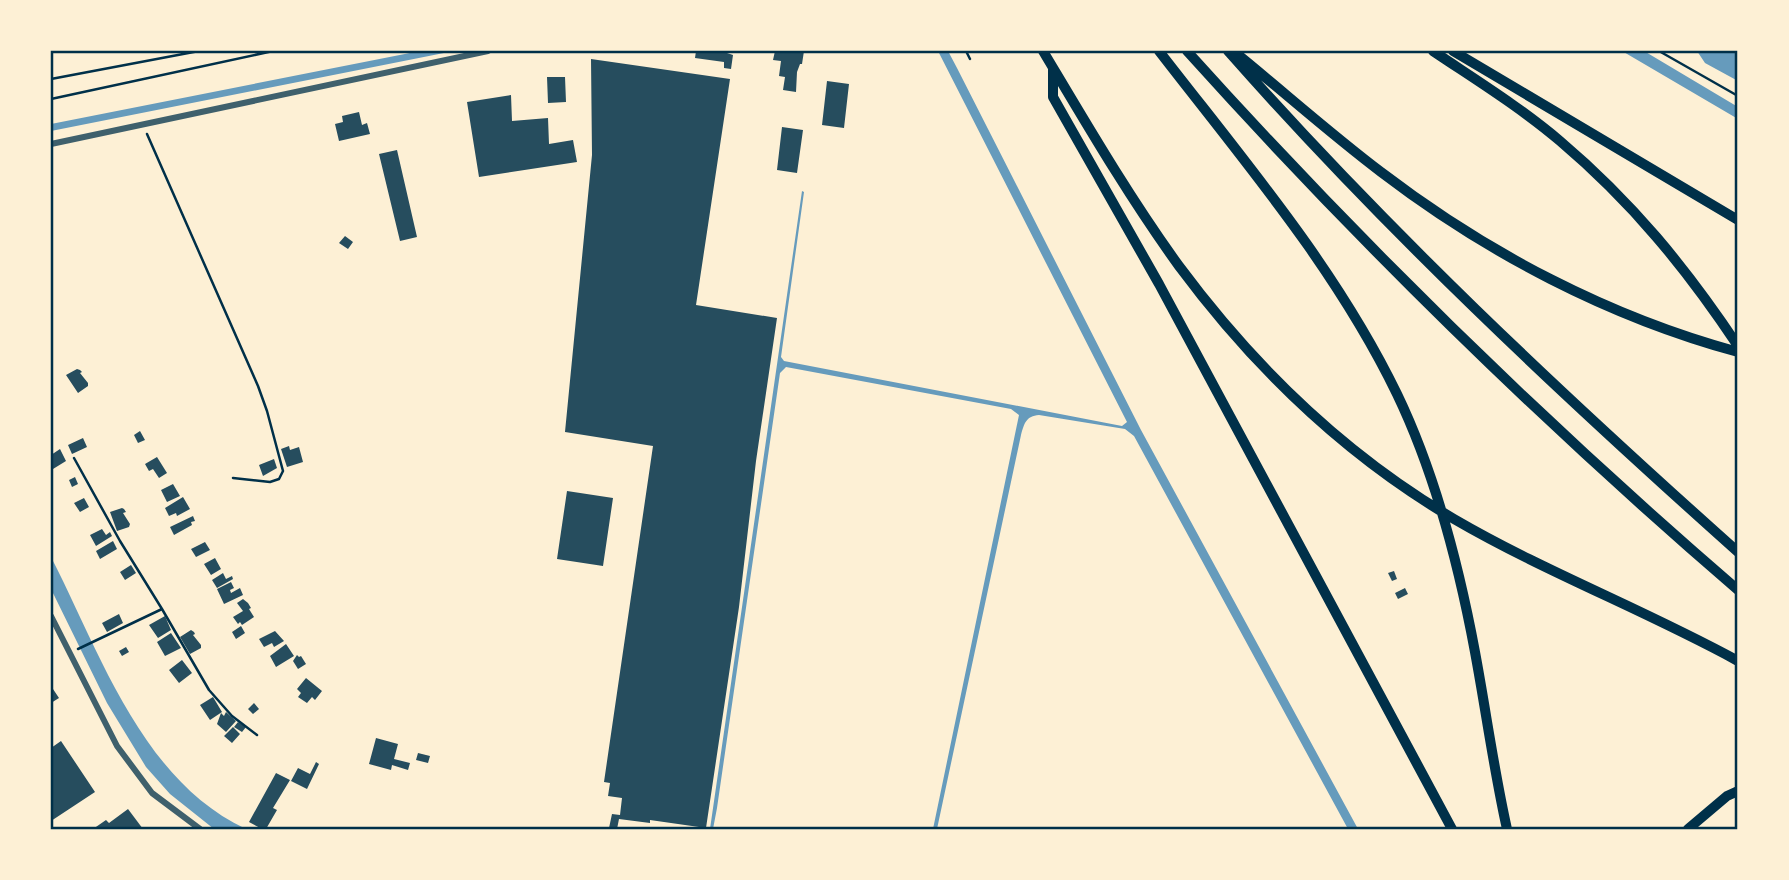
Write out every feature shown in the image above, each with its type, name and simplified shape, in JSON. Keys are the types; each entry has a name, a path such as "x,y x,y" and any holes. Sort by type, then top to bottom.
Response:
{"highway":[{"path":"1043,51 1121,179 1178,264 1274,378 1316,418 1372,464 1453,518 1738,661"},
{"path":"1159,51 1303,238 1368,339 1398,396 1424,464 1452,552 1475,652 1507,829"},
{"path":"1187,51 1322,196 1497,371 1738,590"},
{"path":"1228,51 1307,140 1429,265 1520,354 1738,552"},
{"path":"1234,51 1381,172 1439,214 1498,251 1550,280 1606,305 1662,328 1738,352"},
{"path":"1433,51 1521,110 1559,140 1639,216 1697,285 1738,346"},
{"path":"1453,51 1738,220"},
{"path":"1053,68 1053,97 1159,284 1452,829"},
{"path":"1430,788 1446,829"},
{"path":"1688,829 1727,796 1738,791"}],"street":[{"path":"51,144 488,51"},
{"path":"51,616 117,746 152,793 200,829"}],"path":[{"path":"51,79 199,51"},
{"path":"51,99 273,51"},
{"path":"966,51 970,59"},
{"path":"1660,51 1738,96"},
{"path":"143,124 258,386 283,471 279,480 270,482 233,478"},
{"path":"75,458 120,541 208,690 232,716 257,735"},
{"path":"80,648 162,610"}],"water":[{"path":"420,51 454,51 51,131 51,124"},
{"path":"938,51 948,51 1141,430 1358,829 1348,829 1134,436 1125,429 1039,415 1028,419 1021,435 937,829 933,829 1019,415 1011,409 786,367 780,373 717,808 713,829 710,829 802,191 804,192 781,357 784,361 1122,426 1127,422"},
{"path":"1622,51 1644,51 1738,107 1738,119"},
{"path":"1697,51 1738,51 1738,81 1705,63"},
{"path":"51,557 106,671 151,746 178,779 209,807 246,829 214,829 170,794 146,767 107,703 51,589"}],"building":[{"path":"696,51 721,51 733,55 731,69 724,68 724,62 695,58"},
{"path":"775,51 804,51 802,64 797,72 796,92 783,90 785,77 779,76 781,61 773,60"},
{"path":"591,59 730,79 696,305 777,318 756,461 739,607 706,828 650,820 650,823 619,819 617,829 609,828 612,814 620,815 622,798 608,796 610,783 604,782 653,446 565,432 592,155"},
{"path":"547,77 565,77 566,102 548,103"},
{"path":"827,81 849,84 844,128 822,125"},
{"path":"511,95 512,121 548,118 549,144 573,140 577,162 479,177 467,102"},
{"path":"359,112 362,125 367,123 370,134 339,141 335,124 343,122 342,116"},
{"path":"782,127 803,130 797,173 777,170"},
{"path":"397,150 417,237 400,241 379,154"},
{"path":"345,236 353,242 348,249 339,243"},
{"path":"77,369 88,383 88,386 78,393 66,375"},
{"path":"140,431 145,440 138,443 134,435"},
{"path":"83,438 87,447 72,454 68,445"},
{"path":"289,446 290,450 299,447 303,462 287,467 281,449"},
{"path":"60,449 66,461 53,469 51,455"},
{"path":"157,457 167,473 159,478 153,469 149,471 145,464"},
{"path":"274,459 277,468 263,476 259,465"},
{"path":"75,477 78,484 72,487 69,480"},
{"path":"173,484 180,496 167,502 161,490"},
{"path":"567,491 613,498 603,566 557,559"},
{"path":"183,497 190,509 177,516 176,513 169,516 165,508"},
{"path":"84,498 89,507 80,512 74,503"},
{"path":"122,508 130,524 129,527 117,531 110,512"},
{"path":"193,516 195,521 191,522 192,525 174,535 170,527"},
{"path":"102,529 106,535 110,532 112,536 96,546 90,535"},
{"path":"113,541 117,549 100,559 96,551"},
{"path":"205,542 210,550 196,557 191,549"},
{"path":"215,558 221,569 211,575 204,564"},
{"path":"131,565 136,573 125,580 120,572"},
{"path":"1394,571 1397,579 1392,581 1388,573"},
{"path":"223,573 226,579 232,576 233,579 217,588 212,580"},
{"path":"231,582 234,588 230,590 231,593 240,588 243,595 224,604 217,589"},
{"path":"1405,588 1408,594 1398,599 1395,593"},
{"path":"243,599 248,603 254,617 242,625 233,617 243,611 237,603"},
{"path":"119,614 123,623 107,632 102,623"},
{"path":"165,616 171,630 158,638 149,625"},
{"path":"241,626 245,633 236,639 232,632"},
{"path":"191,630 201,648 190,654 180,637"},
{"path":"275,631 284,641 274,647 272,643 264,647 259,639"},
{"path":"171,633 181,648 165,656 157,642"},
{"path":"286,644 294,656 276,667 270,656"},
{"path":"126,647 129,652 122,656 119,651"},
{"path":"297,655 301,656 306,664 298,669 293,661"},
{"path":"182,660 192,673 179,683 169,670"},
{"path":"306,678 322,691 315,700 312,697 307,703 298,697 301,693 297,689"},
{"path":"51,686 59,698 51,703"},
{"path":"213,697 222,712 210,720 200,705"},
{"path":"254,703 259,709 253,714 248,709"},
{"path":"226,712 236,721 226,732 217,724 221,713 224,716"},
{"path":"238,722 246,727 242,732 234,727"},
{"path":"233,727 240,734 232,743 224,736"},
{"path":"376,738 398,744 394,759 410,763 408,770 392,765 391,770 369,764"},
{"path":"61,741 95,792 51,821 51,748"},
{"path":"418,753 430,756 428,763 416,760"},
{"path":"316,762 319,764 307,789 291,781 298,768 310,774"},
{"path":"276,773 290,780 273,808 277,810 266,829 262,829 249,822"},
{"path":"128,809 143,829 93,829 106,820 109,823"}]}
